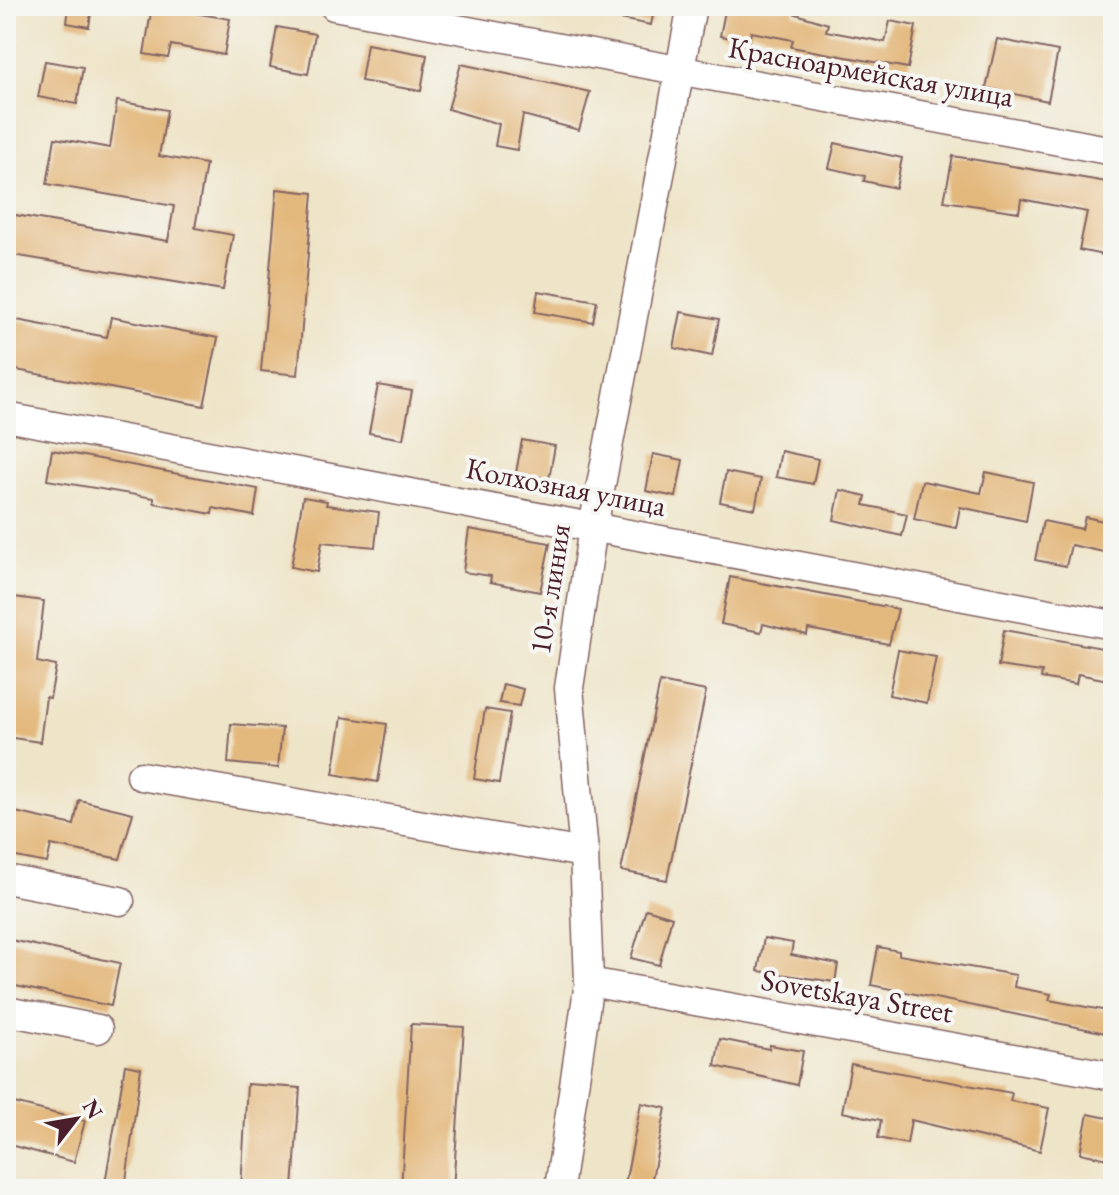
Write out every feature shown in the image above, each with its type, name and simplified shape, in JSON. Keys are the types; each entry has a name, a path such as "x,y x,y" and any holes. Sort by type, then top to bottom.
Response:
{"street":[{"name":"Красноармейская улица","path":"334,6 1113,151"},
{"name":"10-я линия","path":"559,1189 589,982 584,853 569,688 593,527 692,6"},
{"name":"Колхозная улица","path":"6,417 1113,625"},
{"path":"141,776 584,853"},
{"path":"6,879 120,901"},
{"name":"Sovetskaya Street","path":"589,982 1113,1076"},
{"path":"6,1011 98,1029"}],"building":[{"path":"69,6 92,6 89,27 67,23"},
{"path":"152,6 230,19 224,55 171,45 168,58 144,54"},
{"path":"600,6 655,6 651,25 599,15"},
{"path":"726,6 794,8 793,13 828,24 826,31 885,42 890,21 916,26 908,68 791,47 793,40 751,32 749,41 720,36"},
{"path":"277,27 315,34 308,74 270,67"},
{"path":"997,39 1058,51 1048,101 986,88"},
{"path":"367,44 427,55 421,91 361,81"},
{"path":"45,61 83,67 77,104 38,97"},
{"path":"461,64 590,92 579,130 523,115 517,150 495,146 499,124 448,109"},
{"path":"117,101 167,110 159,156 206,164 195,228 233,235 223,290 7,254 15,215 168,241 174,206 47,184 55,138 110,148"},
{"path":"835,143 902,158 896,188 864,181 865,176 829,168"},
{"path":"953,156 1113,183 1113,257 1079,250 1087,212 1021,199 1019,212 944,201"},
{"path":"277,189 313,193 298,375 261,371"},
{"path":"538,291 597,301 593,322 535,312"},
{"path":"681,312 719,319 712,356 674,348"},
{"path":"111,317 218,338 204,406 6,368 6,318 107,337"},
{"path":"378,385 412,391 403,439 369,433"},
{"path":"522,440 555,446 549,479 516,473"},
{"path":"52,450 258,489 254,516 213,508 212,514 154,503 154,498 47,480"},
{"path":"781,451 818,459 813,484 776,477"},
{"path":"653,454 683,460 676,497 646,491"},
{"path":"726,472 761,479 755,509 720,502"},
{"path":"986,472 1033,482 1026,521 960,507 956,528 914,519 922,481 981,493"},
{"path":"840,490 866,496 864,505 907,514 902,536 834,520"},
{"path":"303,497 327,501 326,505 379,512 375,547 322,542 317,572 291,567"},
{"path":"1085,517 1113,523 1113,554 1071,545 1066,566 1035,560 1043,521 1082,529"},
{"path":"469,529 550,543 540,592 490,582 491,576 463,572"},
{"path":"730,577 898,609 889,644 808,629 807,635 763,624 761,632 721,624"},
{"path":"14,597 44,601 37,662 56,666 50,698 46,697 40,742 6,737 6,659"},
{"path":"1004,630 1113,650 1113,681 1078,674 1076,684 1041,678 1042,672 998,666"},
{"path":"898,650 936,657 927,703 889,695"},
{"path":"660,682 706,691 667,880 621,871"},
{"path":"503,684 523,689 519,706 499,703"},
{"path":"485,709 510,713 499,783 474,779"},
{"path":"342,717 387,724 378,782 333,774"},
{"path":"231,724 282,728 278,768 228,763"},
{"path":"79,800 133,813 120,859 51,845 47,863 6,855 6,810 74,825"},
{"path":"646,909 672,917 659,965 631,958"},
{"path":"764,938 793,943 791,955 838,964 835,982 758,971"},
{"path":"6,939 120,963 111,1006 6,984"},
{"path":"878,947 899,951 899,955 1016,975 1014,987 1051,994 1049,1000 1113,1012 1111,1034 871,985"},
{"path":"411,1024 464,1027 453,1189 401,1189"},
{"path":"720,1039 769,1049 770,1045 803,1051 797,1085 715,1066"},
{"path":"851,1064 1012,1093 1010,1101 1049,1108 1040,1151 911,1120 907,1144 878,1138 881,1120 842,1112"},
{"path":"125,1065 141,1068 125,1189 104,1189"},
{"path":"247,1084 300,1088 293,1189 241,1189"},
{"path":"6,1101 85,1121 74,1162 6,1144"},
{"path":"641,1103 666,1108 650,1189 624,1189"},
{"path":"1088,1114 1113,1119 1113,1160 1080,1153"}]}
